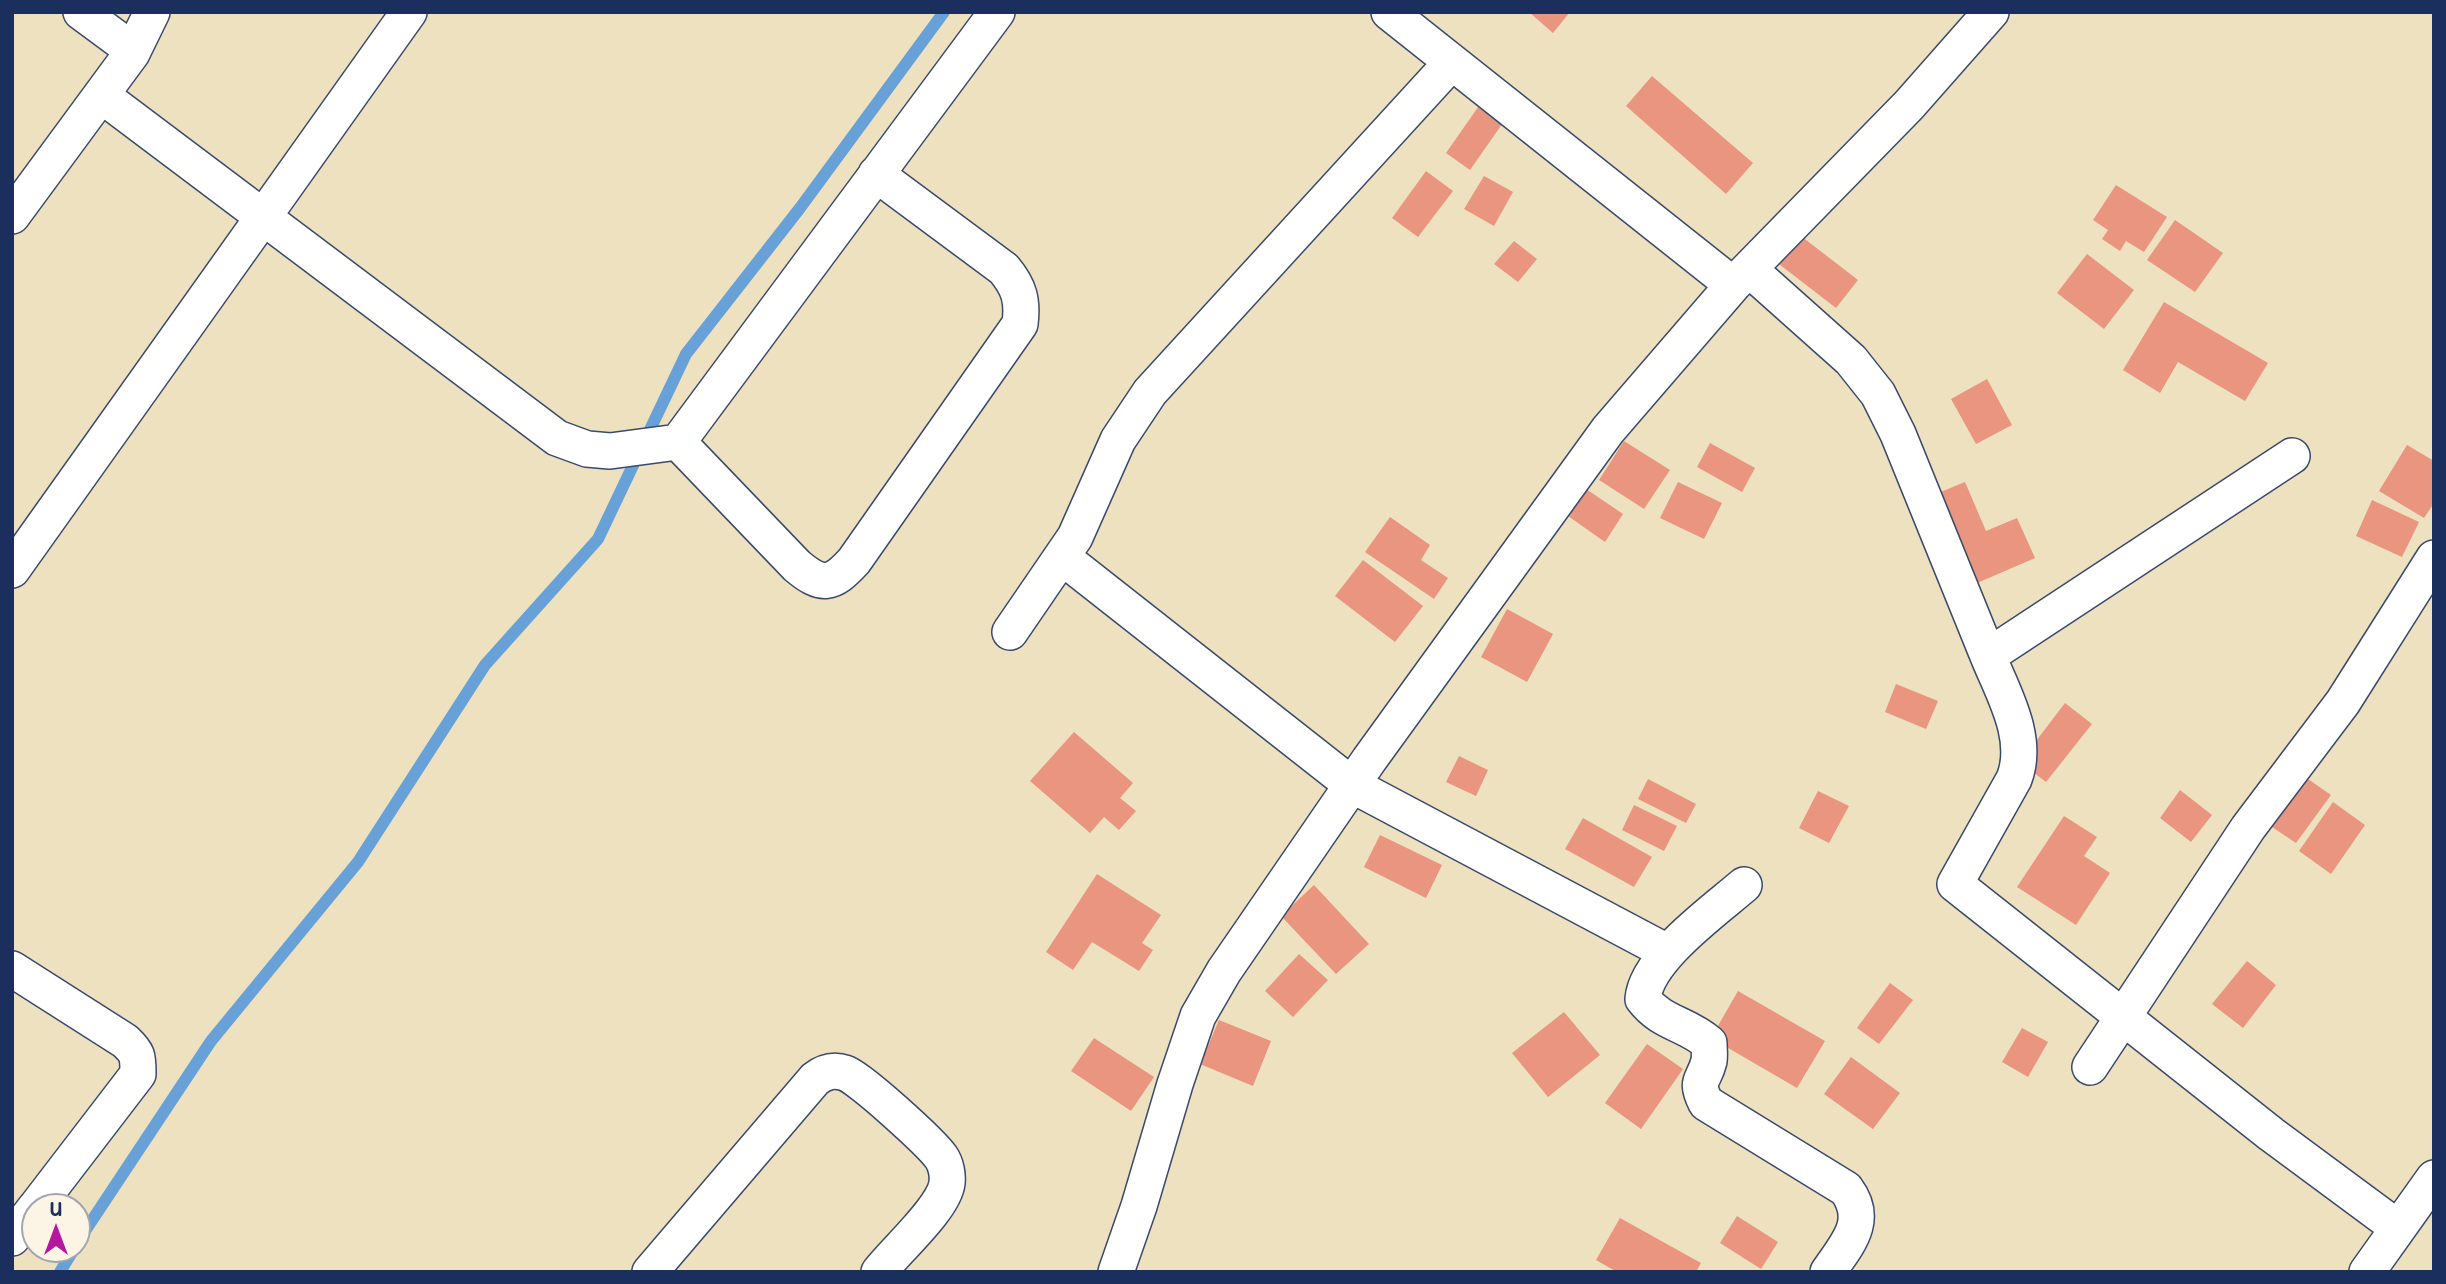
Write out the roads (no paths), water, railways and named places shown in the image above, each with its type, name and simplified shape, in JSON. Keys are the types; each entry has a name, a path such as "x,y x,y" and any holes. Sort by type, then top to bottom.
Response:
{"street":[{"path":"81,12 127,46 132,53"},
{"path":"12,216 132,53 152,12"},
{"path":"12,570 409,12"},
{"path":"101,95 557,438 587,449 610,451 678,442 997,12"},
{"path":"1389,12 1452,62 1852,360 1878,394 1898,434 2017,732 2019,766 1955,884 2271,1134 2398,1228"},
{"path":"1115,1272 1139,1206 1198,1016 1224,971 1352,785 1608,430 1741,277 1909,105 1992,12"},
{"path":"1010,632 1075,537 1118,440 1150,392 1452,62"},
{"path":"678,442 796,566 812,578 818,581 833,579 854,561 1020,324 1022,311 1015,282 1004,269 876,174"},
{"path":"1988,656 2292,456"},
{"path":"1062,558 1352,785 1667,952"},
{"path":"2090,1067 2248,828 2343,702 2434,558"},
{"path":"1744,885 1667,952 1650,974 1643,999 1653,1012 1688,1028 1709,1043 1709,1061 1701,1075 1699,1090 1706,1103 1846,1189 1855,1201 1857,1221 1852,1236 1828,1272"},
{"path":"12,969 125,1041 137,1052 138,1074 47,1193"},
{"path":"650,1272 815,1079 829,1071 848,1074 916,1129 942,1157 945,1166 947,1186 941,1202 879,1272"},
{"path":"2367,1272 2434,1178"}],"waterway":[{"path":"91,1222 211,1041 358,862 485,665 598,539 686,354 800,208 944,12"},
{"path":"60,1272 65,1263"}]}
